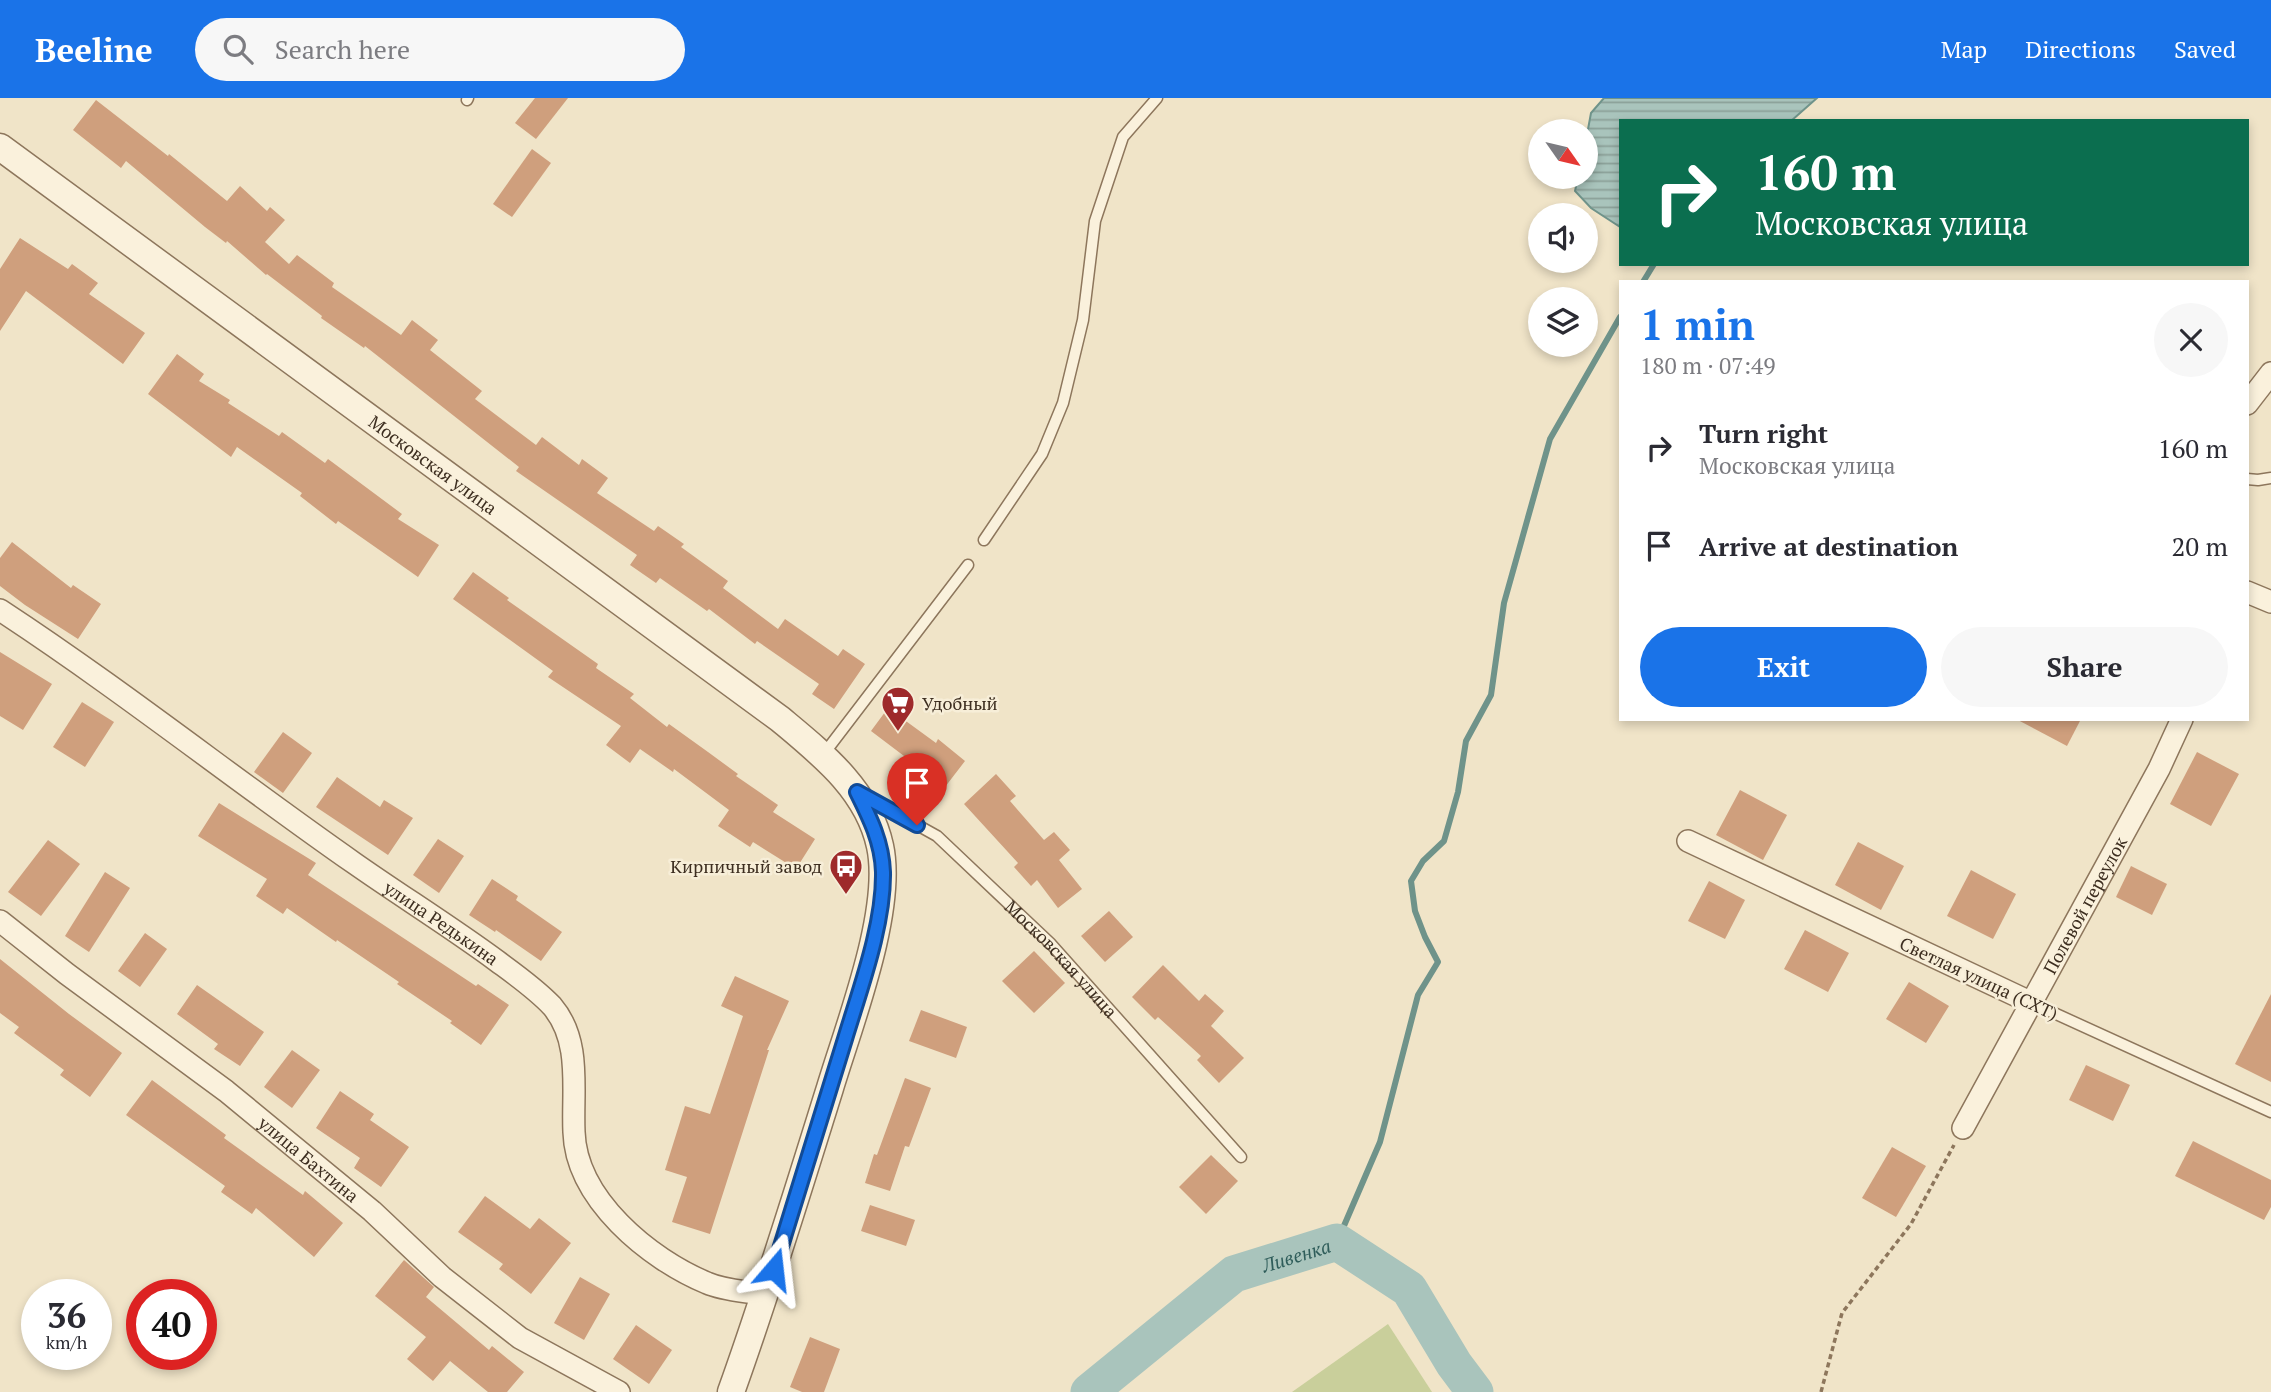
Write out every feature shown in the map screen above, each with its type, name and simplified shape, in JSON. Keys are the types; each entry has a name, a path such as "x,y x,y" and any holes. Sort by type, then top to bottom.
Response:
{"street":[{"name":"Московская улица","path":"0,147 780,719 823,755 857,792 871,819 880,846 883,874 880,908 866,972 766,1295 731,1392"},
{"path":"2249,401 2271,373"},
{"path":"2249,593 2271,602"},
{"name":"улица Редькина","path":"0,610 90,671 309,832 528,984 553,1007 568,1036 575,1094 573,1134 578,1161 602,1202 621,1225 649,1250 677,1268 709,1284 766,1295"},
{"name":"Полевой переулок","path":"1963,1128 2159,769 2181,721"},
{"name":"Светлая улица (СХТ)","path":"1688,841 2032,1003"},
{"name":"улица Бахтина","path":"0,921 226,1091 372,1211 442,1277 520,1338 620,1392"}],"lane":[{"path":"984,540 1042,454 1063,403 1083,320 1095,221 1123,137 1157,98"},
{"path":"2249,479 2271,478"},
{"path":"823,755 968,565"},
{"name":"Московская улица","path":"857,792 937,836 1042,935 1241,1157"},
{"name":"Светлая улица (СХТ)","path":"2032,1003 2271,1112"}],"path":[{"path":"1821,1392 1842,1313 1911,1224 1963,1128"}],"green space":[{"path":"1388,1324 1432,1392 1292,1392"}],"water":[{"path":"1604,98 1817,98 1793,119 1619,119 1619,226 1598,213 1598,203 1586,203 1575,191 1598,189 1598,119 1590,119 1591,113"}],"building":[{"path":"535,98 568,98 536,139 515,123"},
{"path":"96,100 227,201 240,186 267,211 270,207 285,220 265,242 289,264 297,255 334,283 332,287 401,335 412,320 438,340 430,350 482,391 475,399 536,445 542,437 579,465 582,459 608,478 597,493 654,531 658,526 684,544 681,547 728,581 723,588 778,629 785,619 838,656 843,649 865,664 834,709 812,694 819,684 757,641 755,644 709,609 707,611 660,578 656,583 630,565 637,555 516,471 519,467 365,346 364,348 321,318 322,316 266,275 227,241 226,243 205,227 126,161 121,168 73,130"},
{"path":"532,149 551,163 512,217 493,204"},
{"path":"20,238 68,269 72,264 98,283 89,294 145,333 123,364 26,291 0,331 0,269"},
{"path":"177,354 204,374 199,381 230,400 228,403 279,436 282,432 325,463 328,459 402,514 398,519 439,545 418,577 338,521 336,524 300,496 302,493 237,447 231,457 148,394"},
{"path":"12,542 71,588 73,585 101,604 78,639 0,586 0,558"},
{"path":"473,572 509,598 507,600 598,664 596,668 634,694 630,698 667,727 669,724 778,805 773,812 815,839 796,869 753,842 750,847 718,826 729,810 674,769 673,772 640,749 630,763 606,745 621,726 548,677 553,671 453,599"},
{"path":"0,652 52,684 23,730 0,716"},
{"path":"82,702 114,722 85,767 53,747"},
{"path":"888,708 936,743 938,739 965,761 945,787 871,731"},
{"path":"2020,721 2080,721 2067,746"},
{"path":"283,732 312,753 283,793 254,772"},
{"path":"2197,752 2239,774 2211,826 2170,804"},
{"path":"996,774 1016,796 1010,801 1044,840 1054,832 1070,850 1059,860 1082,889 1058,908 1037,880 1031,886 1014,867 1018,863 964,804"},
{"path":"337,777 380,807 384,800 413,818 388,855 316,807"},
{"path":"1740,790 1787,815 1763,860 1716,835"},
{"path":"219,803 316,863 308,875 509,1005 481,1045 450,1023 452,1021 397,984 399,982 337,940 336,942 287,908 283,914 256,896 267,879 198,836"},
{"path":"438,839 464,856 439,893 413,875"},
{"path":"48,840 80,864 41,916 8,892"},
{"path":"1858,842 1904,866 1881,910 1835,885"},
{"path":"2131,866 2167,884 2152,915 2116,897"},
{"path":"1971,870 2016,894 1993,939 1947,916"},
{"path":"105,872 130,888 89,952 65,936"},
{"path":"492,879 518,896 516,900 562,932 541,961 469,915"},
{"path":"1709,881 1745,900 1725,939 1688,921"},
{"path":"1109,911 1133,937 1105,962 1081,936"},
{"path":"1805,930 1849,953 1828,992 1784,969"},
{"path":"145,933 167,949 140,987 118,971"},
{"path":"1034,951 1065,983 1034,1013 1002,981"},
{"path":"0,959 122,1053 90,1097 60,1075 64,1070 14,1033 19,1027 0,1013"},
{"path":"1163,965 1199,1001 1205,994 1224,1011 1211,1026 1244,1058 1219,1083 1197,1060 1201,1056 1158,1017 1155,1020 1132,997"},
{"path":"735,976 789,1001 767,1050 710,1234 672,1222 687,1177 665,1170 685,1106 710,1114 743,1016 721,1006"},
{"path":"1909,982 1949,1006 1926,1043 1886,1019"},
{"path":"197,985 264,1032 240,1066 214,1049 218,1044 177,1014"},
{"path":"2271,994 2271,1082 2235,1064"},
{"path":"921,1010 967,1027 956,1058 909,1041"},
{"path":"292,1050 320,1070 292,1108 264,1087"},
{"path":"2086,1065 2130,1085 2113,1121 2069,1100"},
{"path":"905,1078 931,1088 909,1147 905,1146 890,1191 865,1183"},
{"path":"152,1080 226,1135 224,1138 303,1195 305,1191 343,1223 314,1257 256,1208 252,1214 221,1192 225,1186 126,1115"},
{"path":"340,1091 374,1114 370,1120 409,1147 381,1187 354,1168 360,1158 316,1128"},
{"path":"2193,1141 2271,1180 2271,1207 2264,1220 2175,1176"},
{"path":"1892,1147 1926,1166 1896,1217 1862,1198"},
{"path":"1211,1155 1238,1181 1206,1214 1179,1187"},
{"path":"485,1196 530,1229 539,1218 571,1243 531,1294 499,1269 503,1264 458,1232"},
{"path":"870,1205 915,1220 906,1246 861,1231"},
{"path":"404,1260 434,1287 426,1297 489,1350 492,1346 524,1372 507,1392 488,1392 450,1361 433,1381 407,1359 426,1337 375,1296"},
{"path":"580,1277 610,1294 584,1340 554,1323"},
{"path":"636,1325 672,1350 649,1384 613,1359"},
{"path":"810,1337 840,1349 824,1392 802,1392 790,1387"}],"waterway":[{"path":"1644,280 1653,266"},
{"path":"1337,1242 1380,1142 1418,995 1438,962 1415,911 1411,881 1423,861 1444,841 1458,792 1466,741 1491,695 1504,603 1550,439 1619,319"},
{"name":"Ливенка","path":"1089,1392 1234,1274 1337,1242 1409,1289 1454,1364 1475,1392"}],"place":[{"name":"Удобный","path":"898,733"},
{"name":"Кирпичный завод","path":"846,896"}],"route":[{"path":"774,1269 866,972 880,908 883,874 880,846 871,819 857,792 917,825"}]}
